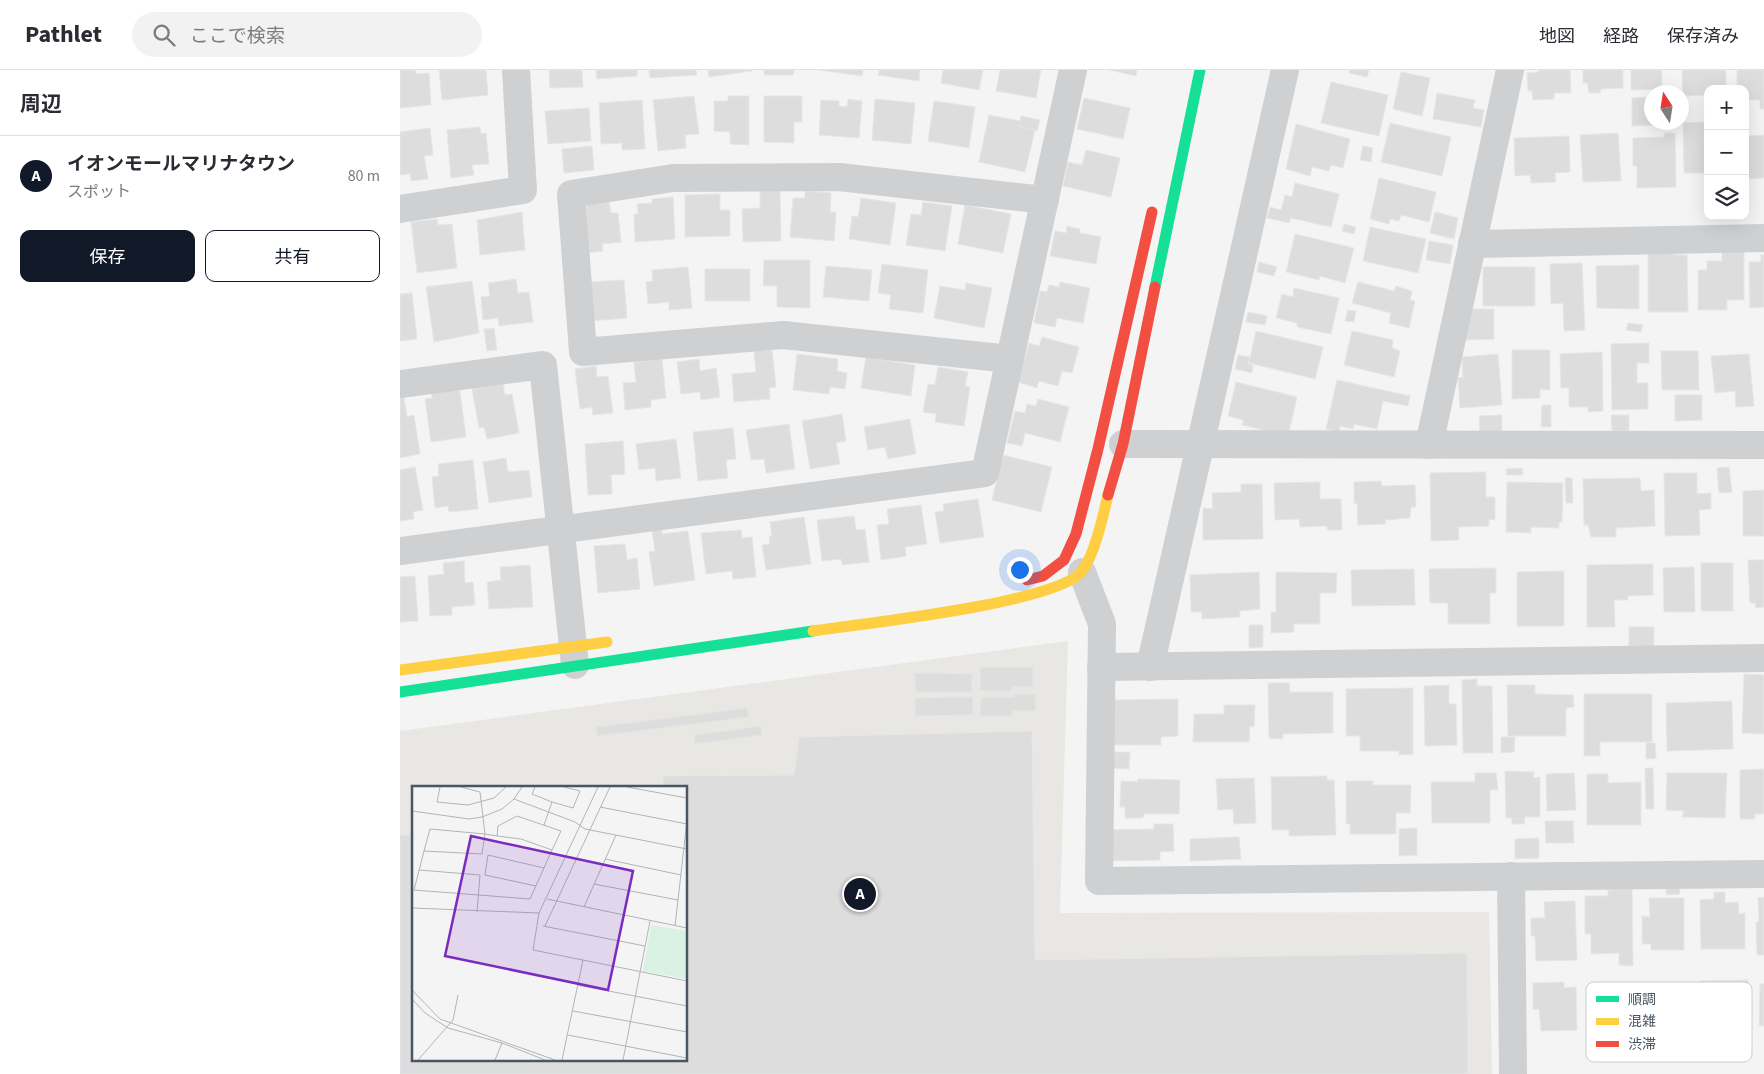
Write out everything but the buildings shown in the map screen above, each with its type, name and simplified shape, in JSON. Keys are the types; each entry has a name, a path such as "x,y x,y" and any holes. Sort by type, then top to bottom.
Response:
{"street":[{"path":"400,209 523,190 516,70"},
{"path":"400,551 985,473 1073,70"},
{"path":"400,670 574,656 983,606 1055,589 1082,572 1097,536 1123,444 1200,70"},
{"path":"1150,667 1285,70"},
{"path":"1429,445 1510,70"},
{"path":"1010,359 784,335 583,352 571,194 673,178 839,177 1045,200"},
{"path":"1012,584 1043,576 1064,560 1076,534 1098,449 1154,199"},
{"path":"1472,244 1764,238"},
{"path":"400,384 543,365 574,656"},
{"path":"1123,444 1764,445"},
{"path":"1082,572 1102,624 1099,881 1764,874"},
{"path":"400,692 574,656 620,640"},
{"path":"1102,667 1764,658"},
{"path":"1511,876 1513,1074"}],"shaded area":[{"path":"1068,641 1060,913 1489,912 1492,1074 400,1074 400,731"}],"traffic: fast":[{"path":"1155,287 1200,70"},
{"path":"400,692 813,631"}],"traffic: slow":[{"path":"813,631 999,602 1037,593 1066,582 1082,571 1087,564 1098,534 1108,495"},
{"path":"400,670 607,642"}],"traffic: jam":[{"path":"1027,580 1043,576 1064,560 1076,534 1098,449 1152,212"},
{"path":"1108,495 1123,444 1155,287"}],"place":[{"name":"イオンモールマリナタウン","path":"860,894"}]}
